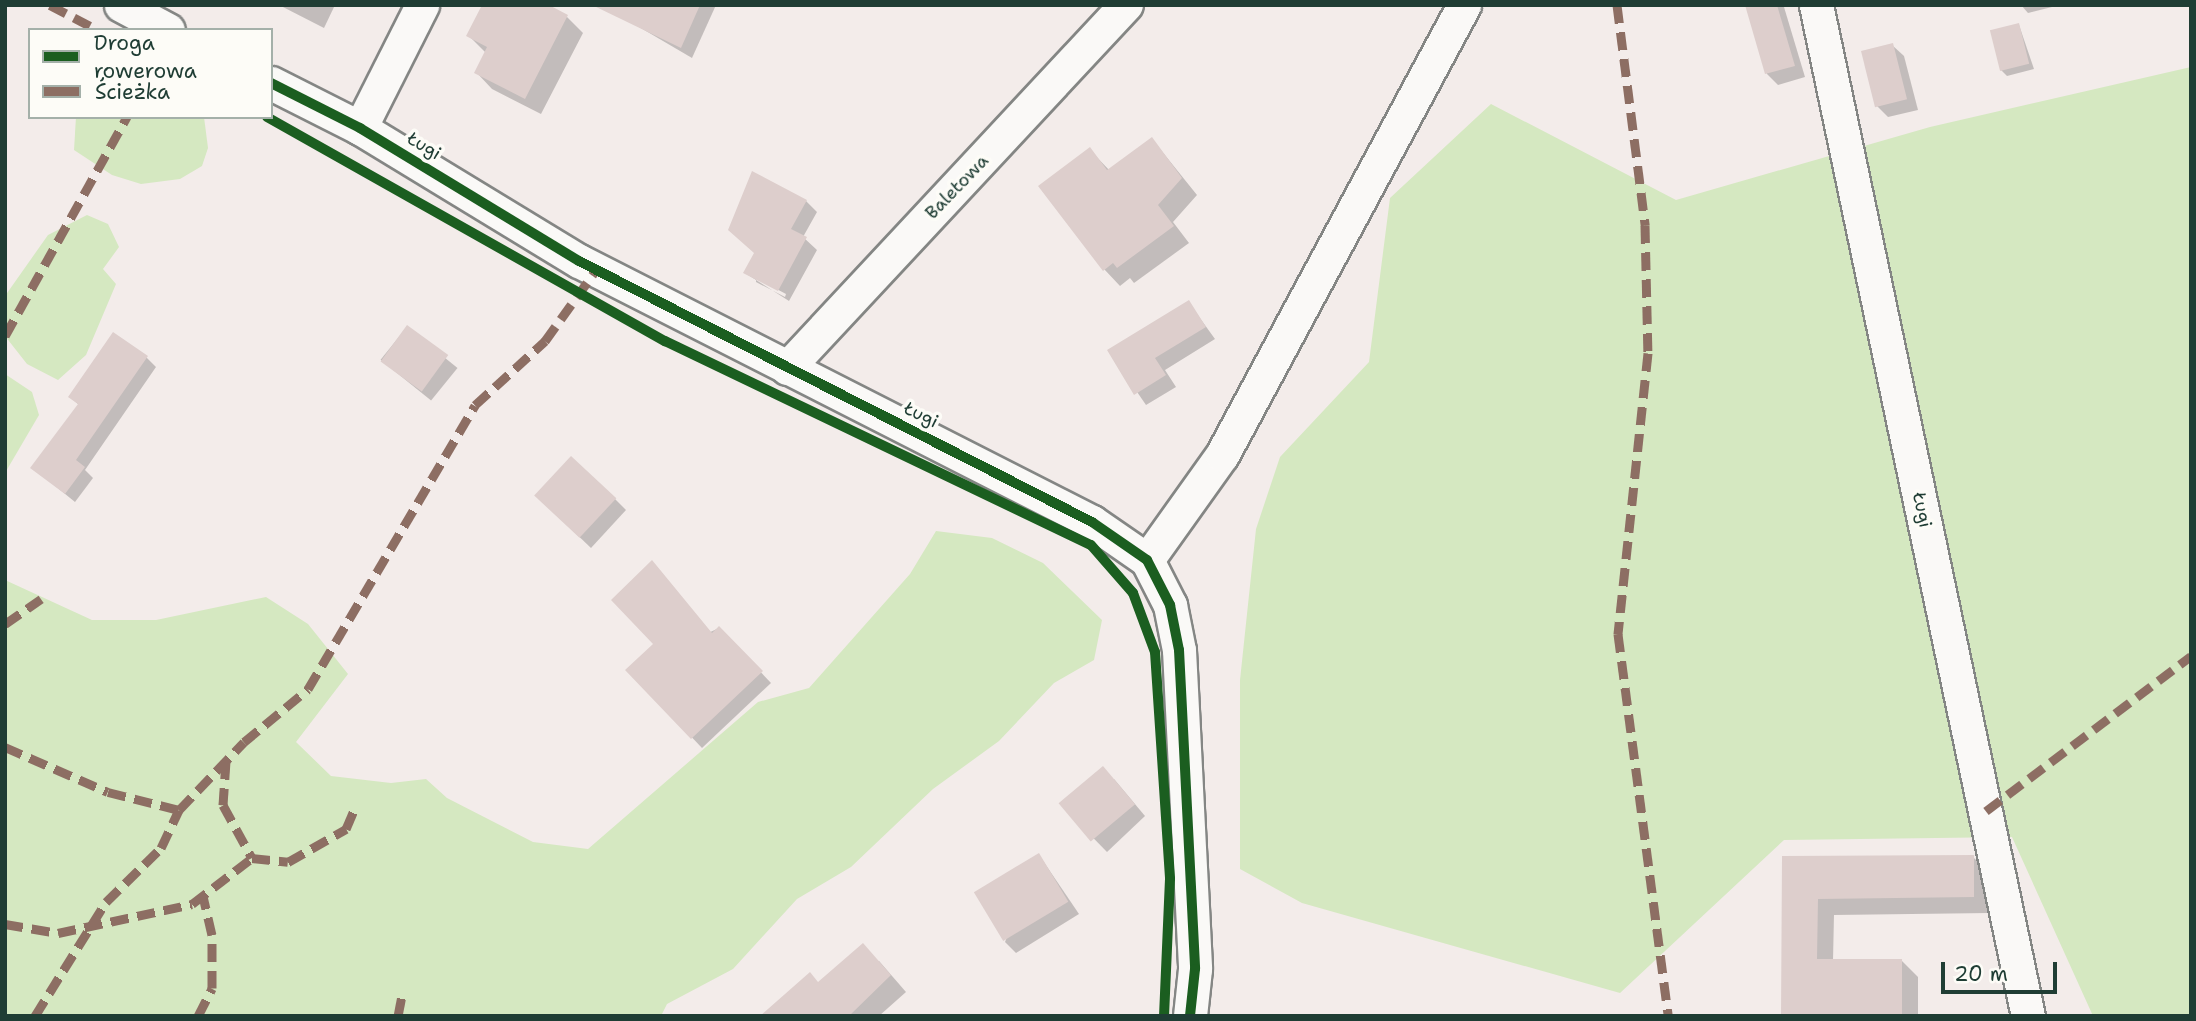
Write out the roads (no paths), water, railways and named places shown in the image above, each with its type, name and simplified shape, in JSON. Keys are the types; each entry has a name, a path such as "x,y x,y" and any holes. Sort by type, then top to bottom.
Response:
{"street":[{"path":"121,5 164,28"},
{"path":"360,128 422,5"},
{"name":"Baletowa","path":"787,368 1126,5"},
{"path":"1147,560 1222,455 1464,5"},
{"name":"Ługi","path":"1816,5 2028,1016"},
{"name":"Ługi","path":"273,84 360,128 579,261 1092,522 1147,560 1170,605 1178,650 1195,970 1190,1016"}]}
